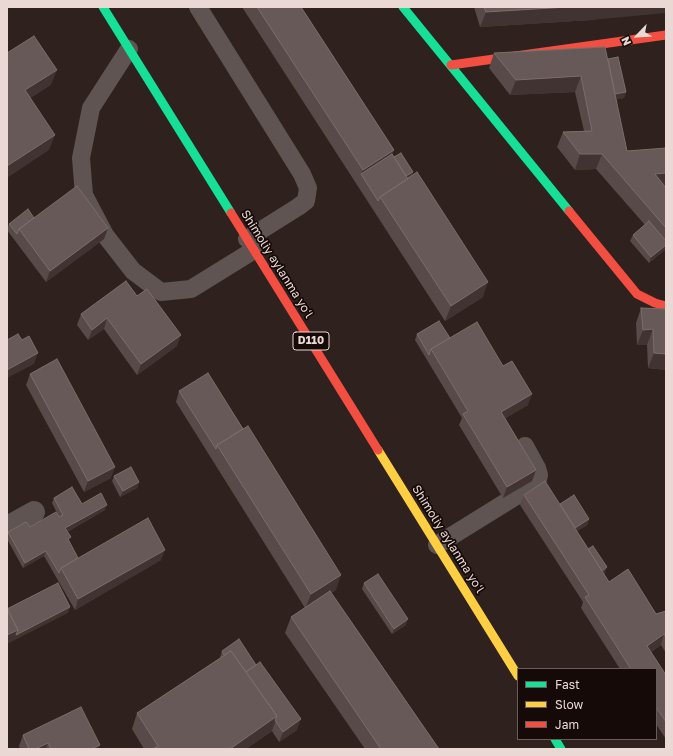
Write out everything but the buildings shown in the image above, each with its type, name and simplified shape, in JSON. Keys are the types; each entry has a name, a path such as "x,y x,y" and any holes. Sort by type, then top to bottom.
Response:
{"main road":[{"name":"Shimoliy aylanma yoʻl","path":"103,7 517,674"},
{"path":"403,7 637,294 655,303 666,306"},
{"path":"451,65 666,35"},
{"path":"556,740 561,749"}],"street":[{"path":"7,527 34,512"}],"lane":[{"path":"129,49 91,108 81,158 84,195 105,235 133,271 161,292 191,289 251,245 306,201 308,188 302,174 198,7"},
{"path":"437,545 537,483 539,475 537,468 525,446"}],"traffic: fast":[{"path":"103,7 231,213"},
{"path":"403,7 569,211"},
{"path":"556,740 561,749"}],"traffic: slow":[{"path":"378,450 517,674"}],"traffic: jam":[{"path":"451,65 666,35"},
{"path":"569,211 637,294 655,303 666,306"},
{"path":"231,213 378,450"}]}
